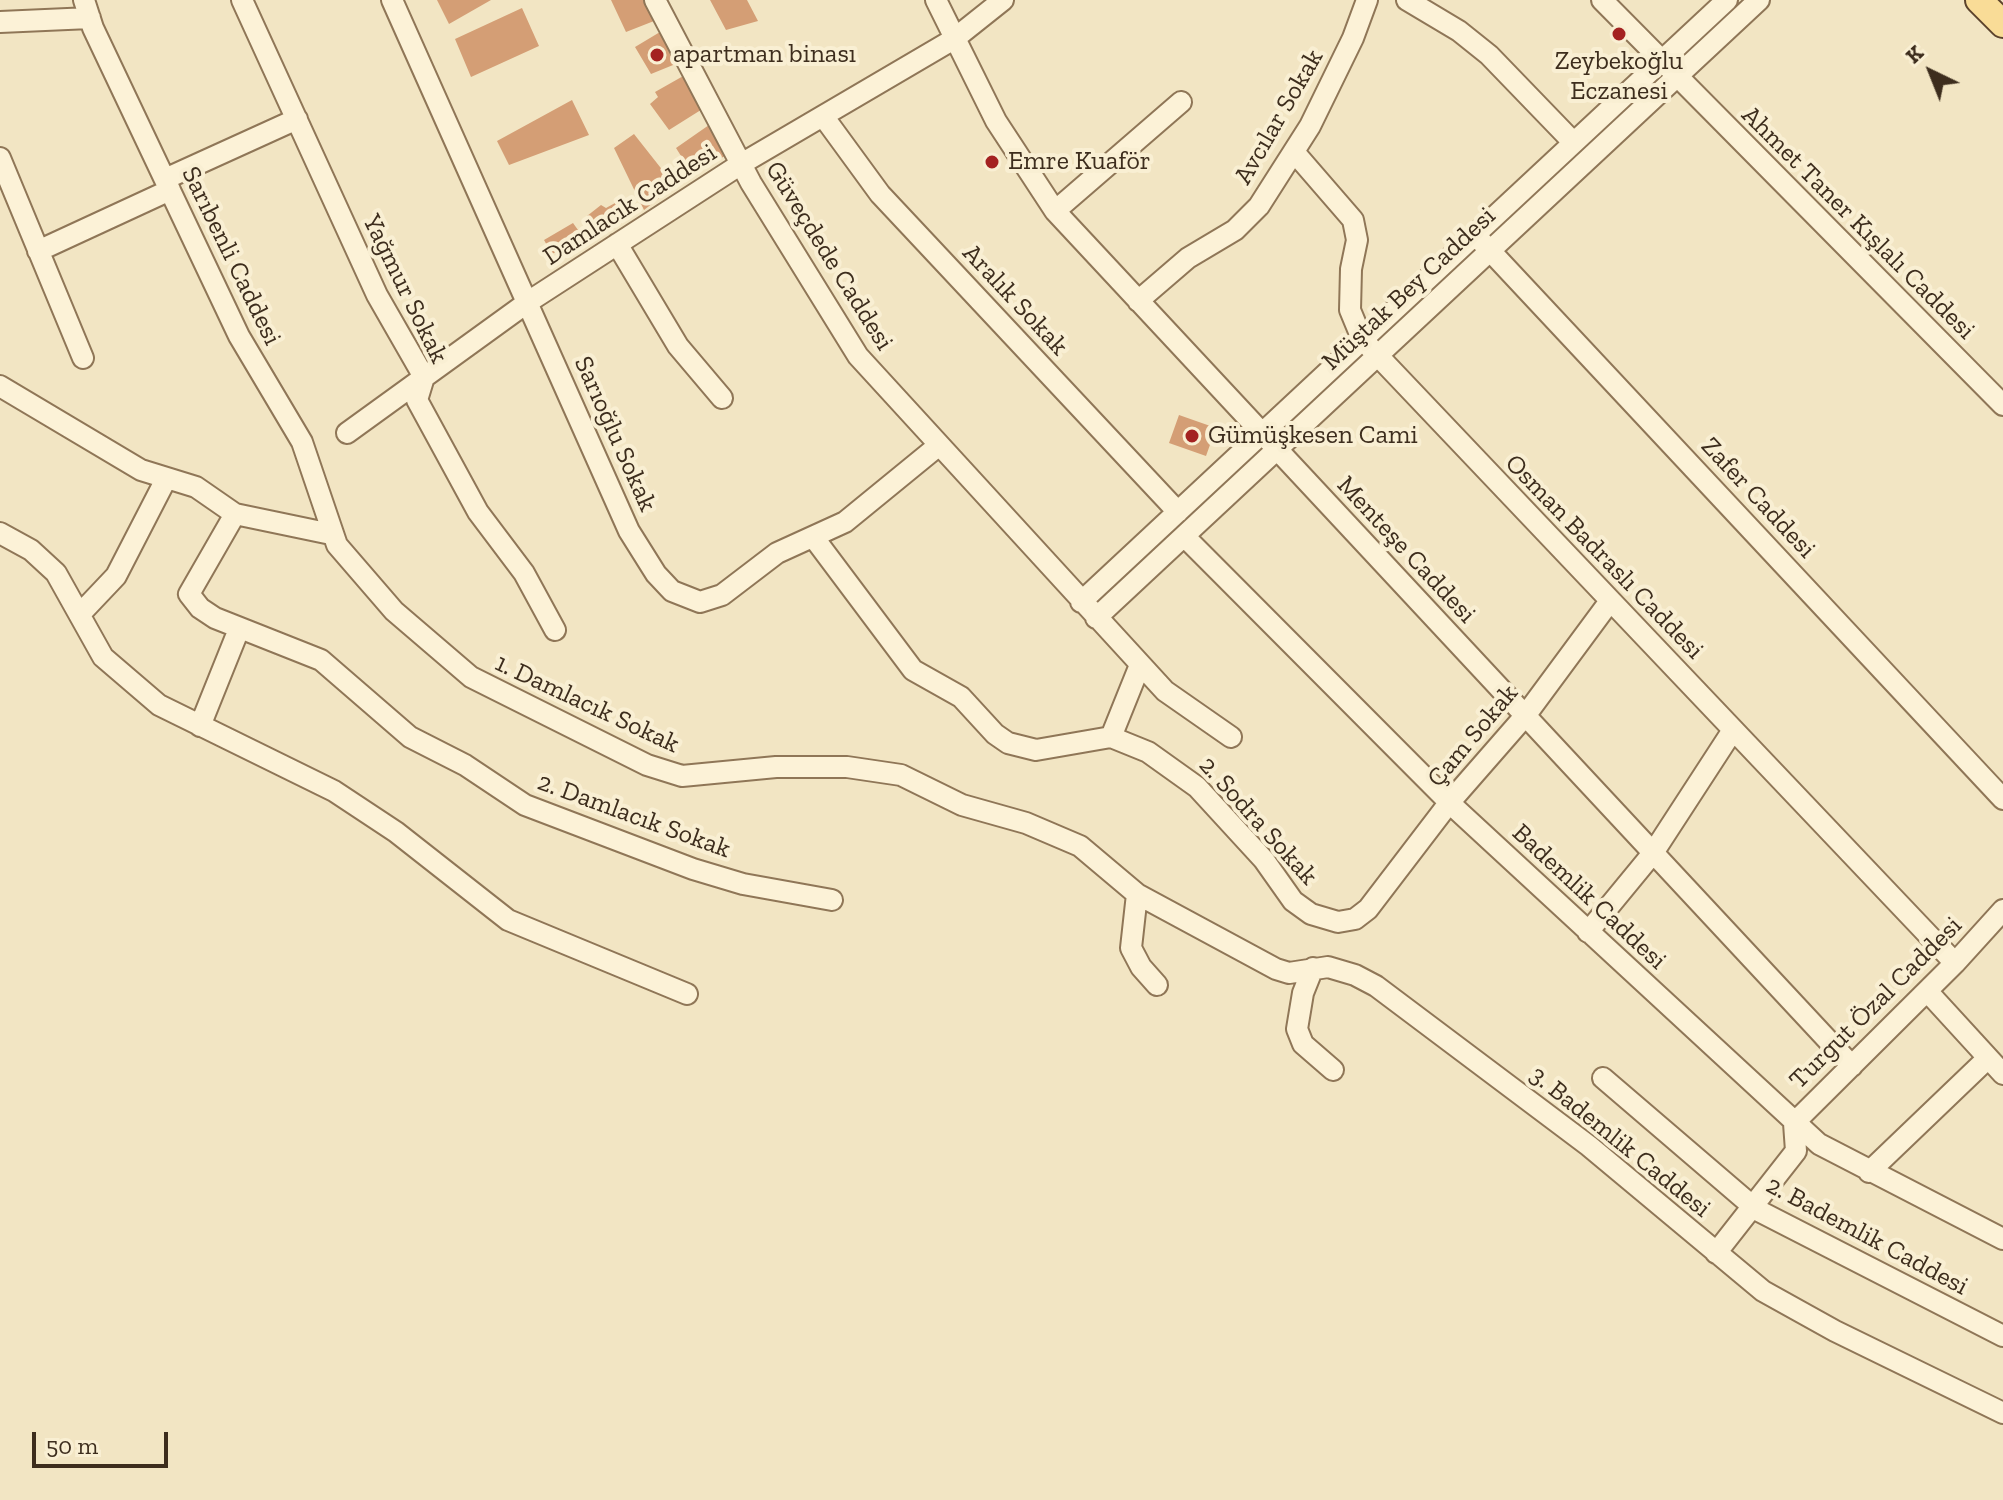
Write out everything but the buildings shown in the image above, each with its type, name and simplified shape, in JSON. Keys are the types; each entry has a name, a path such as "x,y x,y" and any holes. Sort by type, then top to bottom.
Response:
{"main road":[{"path":"1979,0 2003,24"}],"street":[{"name":"Yağmur Sokak","path":"242,0 381,305 424,377 417,400 478,512 524,573 555,630"},
{"name":"Sarıoğlu Sokak","path":"392,0 629,531 656,574 672,591 690,600 712,600 733,589 777,553 814,538 857,514 938,446"},
{"name":"Güveçdede Caddesi","path":"655,0 741,164 839,331 875,377 1165,691 1231,737"},
{"name":"Menteşe Caddesi","path":"936,0 996,121 1055,211 1852,1066"},
{"name":"Damlacık Caddesi","path":"347,433 528,302 741,164 954,39 1003,0"},
{"name":"Avcılar Sokak","path":"1138,301 1188,258 1246,221 1295,153 1353,38 1367,0"},
{"path":"1407,0 1459,31 1489,55 1573,142"},
{"name":"Ahmet Taner Kışlalı Caddesi","path":"1602,0 2003,405"},
{"name":"Müştak Bey Caddesi","path":"1081,602 1727,0"},
{"name":"Müştak Bey Caddesi","path":"1096,618 1759,0"},
{"path":"0,22 87,9"},
{"name":"Sarıbenli Caddesi","path":"87,9 249,355 302,442 319,482 331,534"},
{"path":"1055,211 1181,102"},
{"name":"Aralık Sokak","path":"823,116 880,194 1178,512"},
{"path":"38,251 297,119"},
{"name":"Osman Badraslı Caddesi","path":"1295,153 1353,220 1357,240 1351,269 1350,310 1362,339 1955,963"},
{"path":"0,158 83,358"},
{"name":"Zafer Caddesi","path":"1475,234 2000,788"},
{"path":"617,244 678,346 722,398"},
{"path":"0,386 141,470 196,487 235,514 331,534"},
{"path":"80,614 116,576 166,479"},
{"name":"2. Damlacık Sokak","path":"235,514 189,594 200,608 239,629 321,660 410,737 465,765 525,805 693,869 743,884 832,900"},
{"path":"0,533 45,561 70,592 89,636 118,674 159,705 281,762 334,791 396,832 508,920 534,934 687,994"},
{"name":"1. Damlacık Sokak","path":"331,534 347,559 381,598 471,677 647,765 694,777 776,767 847,767 892,773 962,805 1026,823 1080,846 1137,894 1276,969 1289,973 1313,968"},
{"name":"Bademlik Caddesi","path":"1184,536 1449,803 1794,1123 1831,1153 2003,1239"},
{"path":"814,538 913,670 961,697 995,734 1008,743 1036,750 1072,747 1111,737 1140,665"},
{"name":"Çam Sokak","path":"1373,902 1449,803 1525,716 1610,601"},
{"path":"200,726 239,629"},
{"path":"1588,932 1653,853 1733,730"},
{"name":"2. Sodra Sokak","path":"1111,737 1148,752 1197,787 1255,849 1284,892 1302,909 1338,922 1355,919 1373,902"},
{"path":"1137,894 1131,948 1141,967 1157,985"},
{"name":"Turgut Özal Caddesi","path":"1716,1253 1796,1151 1794,1123 1955,963 2003,910"},
{"path":"1313,968 1303,993 1297,1029 1303,1044 1333,1070"},
{"name":"3. Bademlik Caddesi","path":"1313,968 1345,970 1376,986 1589,1146 1774,1298 2003,1413"},
{"path":"1927,991 2003,1074"},
{"path":"1869,1172 1988,1058"},
{"name":"2. Bademlik Caddesi","path":"1603,1078 1707,1164 1753,1207 2003,1336"}],"place":[{"name":"Zeybekoğlu Eczanesi","path":"1619,34"},
{"name":"apartman binası","path":"657,55"},
{"name":"Emre Kuaför","path":"992,162"},
{"name":"Gümüşkesen Cami","path":"1192,436"}]}
